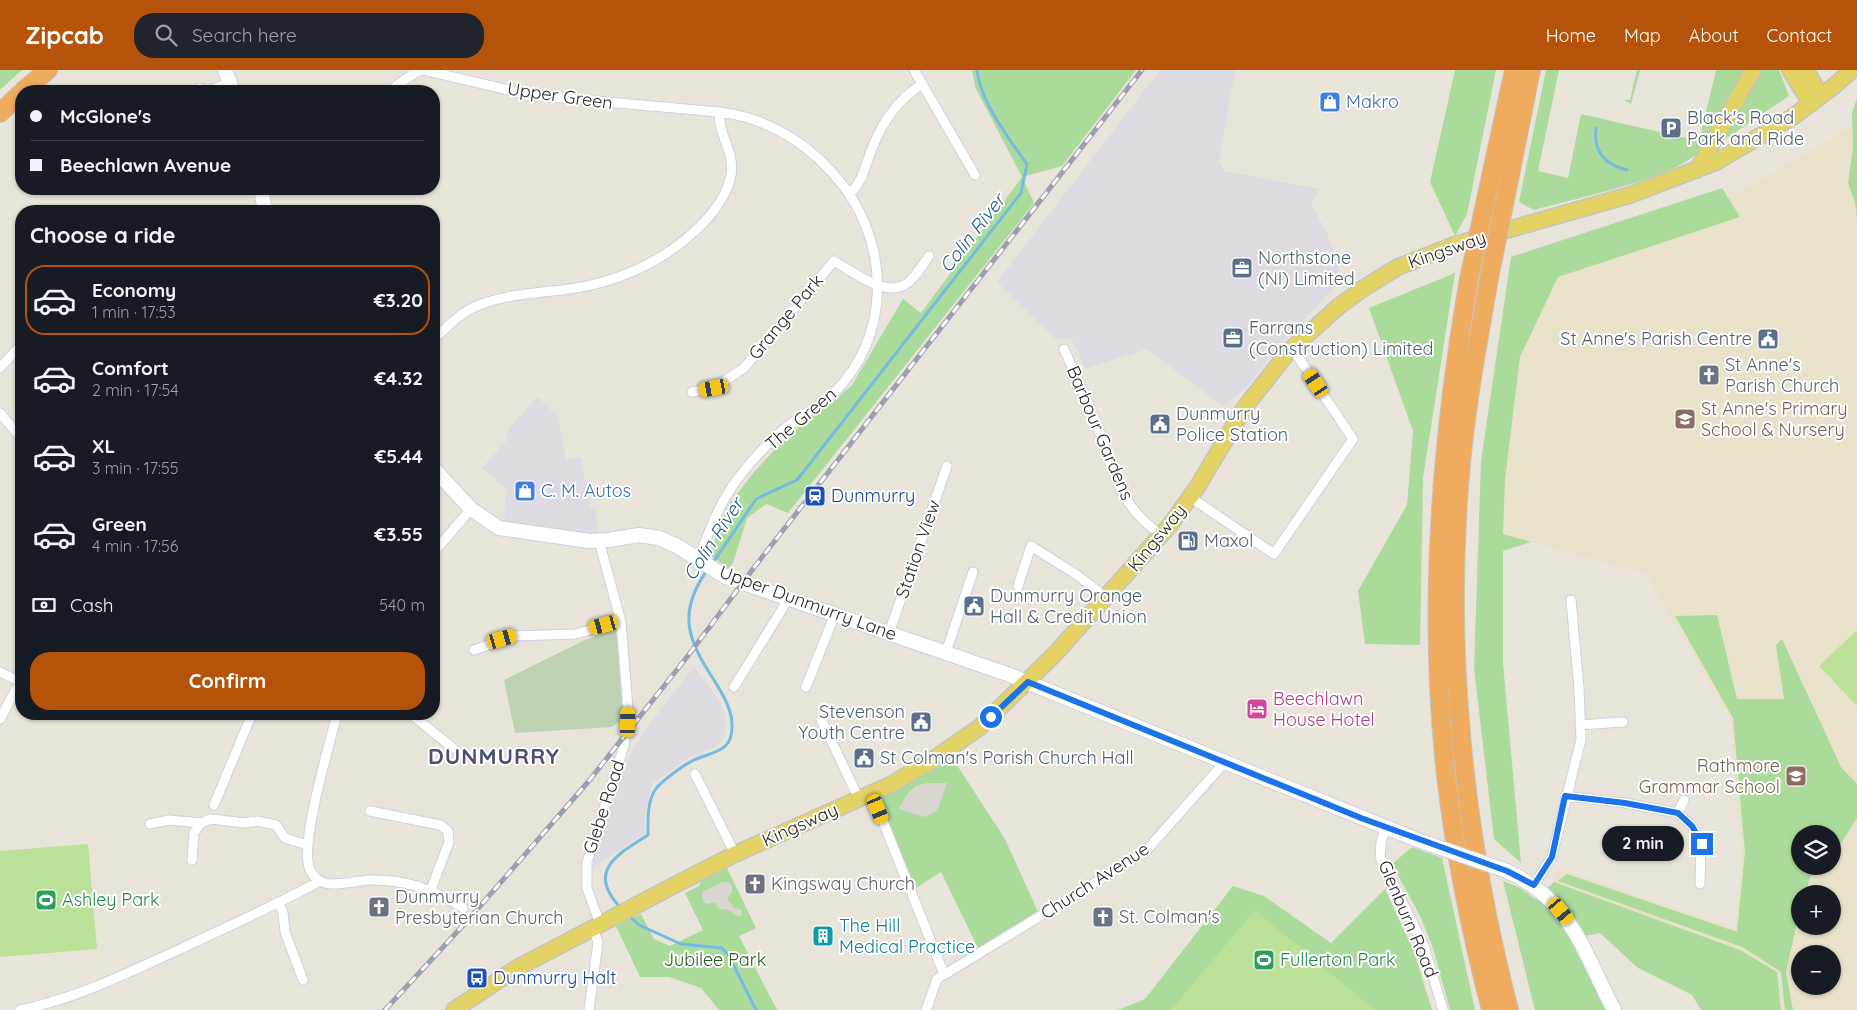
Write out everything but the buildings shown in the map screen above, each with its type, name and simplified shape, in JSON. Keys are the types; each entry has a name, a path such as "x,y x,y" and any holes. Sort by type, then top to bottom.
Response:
{"highway":[{"path":"30,85 48,70"},
{"path":"1491,1010 1449,801 1441,723 1438,560 1442,465 1452,383 1470,279 1514,70"},
{"path":"1509,1010 1490,927 1467,798 1456,644 1461,465 1468,396 1490,273 1531,70"},
{"path":"0,113 15,99"}],"main road":[{"path":"1697,170 1753,70"},
{"path":"1790,70 1816,100"},
{"path":"1806,70 1816,100"},
{"name":"Kingsway","path":"454,1010 517,968 735,854 865,797 958,743 980,727 1028,682 1107,598 1161,535 1190,497 1245,407 1290,350 1338,307 1364,288 1398,267 1454,245 1630,196 1726,158 1816,100 1852,70"}],"street":[{"name":"Upper Green","path":"397,85 416,72 424,70 529,95 680,109"},
{"path":"914,70 975,175"},
{"path":"849,194 860,179 873,146 891,112 903,99 922,84"},
{"name":"The Green","path":"680,109 719,112 751,118 777,129 797,141 831,171 849,194 869,230 875,252 878,284 877,307 870,335 855,368 832,395 788,426 742,473 721,505 700,561"},
{"path":"440,334 457,318 480,304 515,296 594,285 615,279 651,263 687,238 712,214 730,181 732,161 720,128 719,112"},
{"path":"878,284 892,289 907,284 929,256"},
{"name":"Grange Park","path":"692,392 714,388 744,368 834,260 878,284"},
{"name":"Barbour Gardens","path":"1064,349 1099,431 1122,494 1134,511 1161,535"},
{"path":"1190,497 1274,554 1353,439 1298,357 1290,350"},
{"path":"0,368 15,352"},
{"path":"0,413 15,431"},
{"name":"Station View","path":"889,632 947,466"},
{"name":"Upper Dunmurry Lane","path":"440,476 471,510 499,528 599,541 639,535 651,536 677,546 719,573 1028,682 1385,828 1507,871 1534,885 1568,919 1614,1010"},
{"path":"440,545 471,510"},
{"name":"Glebe Road","path":"597,926 587,888 587,862 626,733 626,678 621,622 599,541"},
{"path":"1018,586 1031,546 1077,575 1107,598"},
{"path":"946,652 973,572"},
{"path":"734,687 789,598"},
{"path":"1534,885 1552,857 1565,796 1581,739 1571,600"},
{"path":"806,687 835,614"},
{"path":"474,650 514,636 575,634 621,622"},
{"path":"0,672 15,679"},
{"path":"0,719 15,693"},
{"path":"821,719 865,797 944,974"},
{"path":"214,805 249,720"},
{"path":"336,720 307,844 309,868 313,876 320,881 331,884 393,881 430,889 463,908"},
{"path":"418,720 453,748"},
{"path":"1580,725 1623,722"},
{"name":"Church Avenue","path":"926,1010 938,979 944,974 1145,852 1224,763"},
{"path":"696,774 735,854"},
{"path":"1565,796 1625,803 1678,813 1692,826 1702,844 1700,884"},
{"path":"1678,813 1684,800"},
{"path":"370,811 440,825 448,831 449,842 430,889"},
{"path":"150,824 169,820 201,823 211,819 245,824 257,820 276,825 285,838 307,844"},
{"path":"192,860 194,833 201,823"},
{"name":"Glenburn Road","path":"1385,828 1380,857 1424,946 1444,1010"},
{"path":"20,1010 54,1003 106,982 279,903 320,881"},
{"path":"279,903 284,912 285,932 304,980"},
{"path":"589,1010 598,942 597,926"}],"shaded area":[{"path":"1160,70 1235,70 1219,160 1224,171 1319,189 1311,204 1327,233 1339,267 1340,282 1278,347 1246,388 1223,406 1147,349 1086,369 1071,338 1055,339 997,282"},
{"name":"St Anne's Primary School & Nursery","path":"1851,127 1853,147 1848,183 1855,203 1857,220 1857,1010 1781,1010 1777,972 1740,950 1554,882 1556,869 1570,872 1735,928 1742,854 1730,718 1646,574 1503,534 1505,480 1520,357 1538,256 1735,196"},
{"path":"536,398 539,398 558,417 566,460 581,457 590,508 595,508 600,537 504,526 506,488 482,468 506,441 509,429"},
{"path":"694,667 720,701 726,719 725,737 717,746 690,757 652,784 645,814 645,833 593,868 594,854 627,759 644,731"},
{"path":"927,783 947,783 937,811 925,817 898,809 908,793 916,786"},
{"path":"722,882 728,882 732,885 732,893 727,898 734,908 742,910 742,916 737,916 727,909 718,908 715,902 708,904 703,902 702,892"}],"green space":[{"path":"0,70 22,70 0,90"},
{"path":"972,70 1136,70 1062,166 1022,177 975,87"},
{"path":"1455,70 1496,70 1467,214 1455,236 1430,182"},
{"path":"1546,70 1559,70 1538,171 1568,178 1581,114 1699,141 1716,70 1743,70 1698,152 1686,162 1668,171 1621,187 1534,210 1519,202"},
{"path":"1637,70 1640,70 1631,104 1624,100 1630,100"},
{"path":"1758,70 1779,70 1789,96 1719,143"},
{"path":"1857,98 1857,220 1855,203 1848,183 1853,147 1852,113"},
{"path":"1022,177 1034,203 788,513 766,504 747,518 733,563 728,569 709,554 730,503 755,471 792,432 852,385 903,299 921,313"},
{"path":"1722,188 1740,217 1558,277 1520,357 1505,480 1503,534 1531,542 1503,551 1503,663 1521,863 1494,839 1474,668 1481,461 1511,257"},
{"path":"1455,273 1423,478 1420,645 1365,644 1358,591 1407,505 1413,431 1369,308"},
{"path":"1717,615 1737,699 1784,699 1776,645 1782,639 1841,767 1857,784 1857,818 1841,843 1841,825 1791,825 1791,875 1811,875 1808,885 1791,885 1791,935 1794,935 1786,972 1793,1010 1785,1010 1781,972 1742,947 1558,881 1567,874 1737,932 1745,852 1733,718 1675,616"},
{"path":"616,629 622,706 621,720 612,727 515,733 504,680 585,640"},
{"path":"1857,630 1857,706 1819,666"},
{"path":"953,759 1005,839 1038,912 979,950 941,872 916,888 878,799"},
{"name":"Ashley Park","path":"88,844 97,949 0,957 0,851"},
{"path":"1412,847 1442,858 1475,1010 1450,1010 1433,948 1421,918 1392,864"},
{"name":"Jubilee Park","path":"727,868 756,928 739,936 777,1010 719,1010 701,988 669,977 640,977 616,926 641,914 654,939 670,946 703,930 685,893 699,886 701,881"},
{"path":"1503,881 1520,888 1535,899 1554,882 1740,950 1777,972 1781,1010 1701,1010 1692,995 1638,968 1600,933 1579,937 1614,1010 1535,1010"},
{"path":"1233,886 1264,896 1331,943 1385,889 1414,952 1432,1010 1118,1010 1145,999"},
{"name":"Fullerton Park","path":"1255,910 1375,1010 1171,1010"}],"waterway":[{"name":"Colin River","path":"712,564 756,499 797,480 1021,193 1027,164 989,107 979,82 977,70"},
{"path":"1596,128 1596,144 1602,156 1612,165 1627,170"},
{"name":"Colin River","path":"621,908 611,895 606,884 606,874 616,857 648,835 649,806 655,790 667,778 685,765 720,750 729,741 731,734 732,719 728,707 697,651 689,625 692,599 698,584 708,569"},
{"name":"Colin River","path":"627,914 639,925 681,944 722,948 729,956 756,1010"}],"railway":[{"path":"385,1010 468,920 588,782 1142,70"}],"place":[{"name":"Makro","path":"1330,102"},
{"name":"Black's Road Park and Ride","path":"1671,128"},
{"name":"Northstone (NI) Limited","path":"1242,268"},
{"name":"Farrans (Construction) Limited","path":"1233,338"},
{"name":"St Anne's Parish Centre","path":"1768,339"},
{"name":"St Anne's Parish Church","path":"1709,375"},
{"name":"St Anne's Primary School & Nursery","path":"1685,419"},
{"name":"Dunmurry Police Station","path":"1160,424"},
{"name":"C. M. Autos","path":"525,491"},
{"name":"Dunmurry","path":"815,496"},
{"name":"Maxol","path":"1188,541"},
{"name":"Dunmurry Orange Hall & Credit Union","path":"974,606"},
{"name":"Beechlawn House Hotel","path":"1257,709"},
{"name":"Stevenson Youth Centre","path":"921,722"},
{"name":"St Colman's Parish Church Hall","path":"864,758"},
{"name":"Rathmore Grammar School","path":"1796,776"},
{"name":"Kingsway Church","path":"755,884"},
{"name":"Ashley Park","path":"46,900"},
{"name":"Dunmurry Presbyterian Church","path":"379,907"},
{"name":"St. Colman's","path":"1103,917"},
{"name":"The Hill Medical Practice","path":"823,936"},
{"name":"Fullerton Park","path":"1264,960"},
{"name":"Dunmurry Halt","path":"477,978"}],"district":[{"name":"DUNMURRY","path":"494,756"}],"route":[{"path":"991,717 1028,682 1400,834 1507,871 1534,885 1552,857 1565,796 1625,803 1678,813 1692,826 1702,844"}]}
